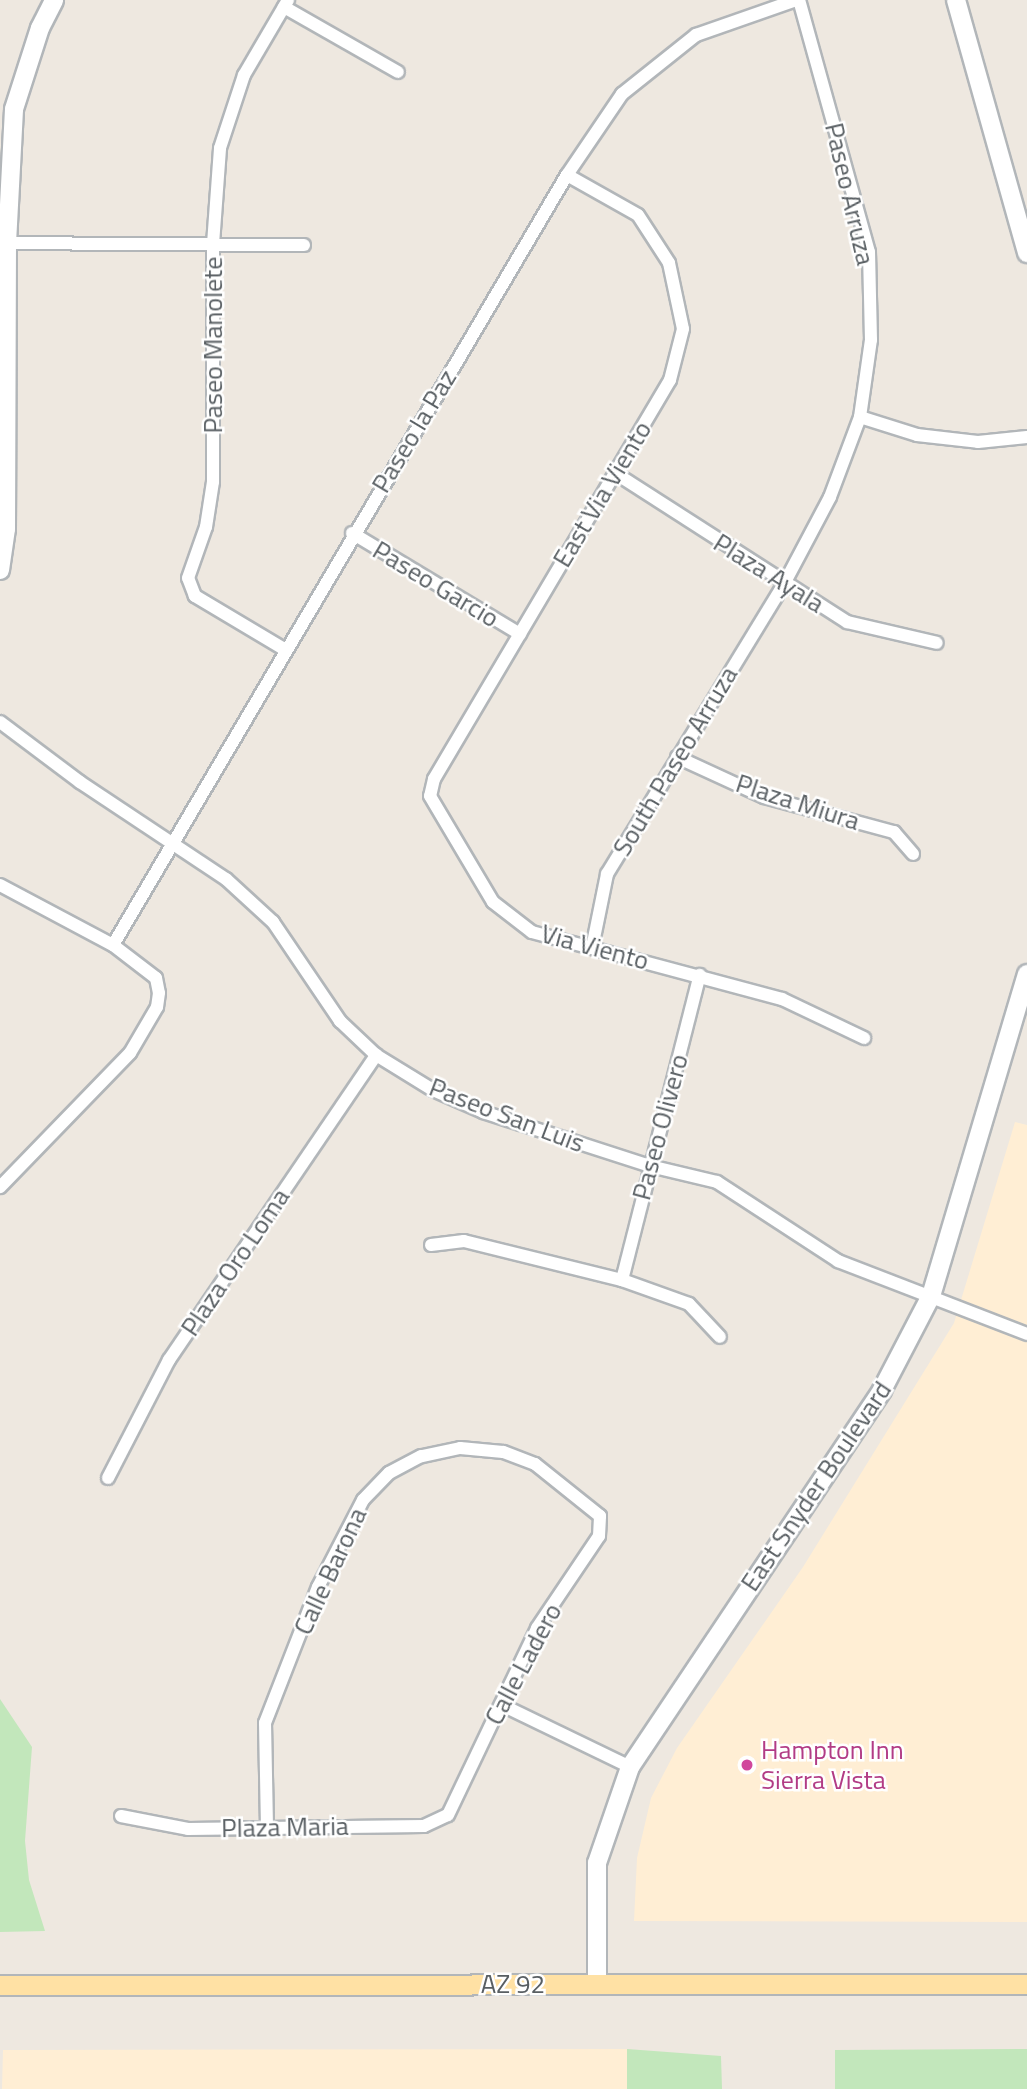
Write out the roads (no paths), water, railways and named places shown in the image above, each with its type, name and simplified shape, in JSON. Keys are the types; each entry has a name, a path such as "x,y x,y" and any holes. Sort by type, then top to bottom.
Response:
{"main road":[{"name":"AZ 92","path":"0,1985 1027,1984"}],"street":[{"path":"0,570 6,529 3,243 15,109 40,28 54,0"},
{"name":"Paseo la Paz","path":"113,946 352,533 567,175 622,94 660,60 696,35 797,0"},
{"name":"Paseo Arruza","path":"784,584 830,497 860,417 871,340 869,251 797,0"},
{"path":"956,0 1027,253"},
{"path":"286,3 398,72"},
{"name":"Paseo Manolete","path":"284,649 195,596 188,578 206,527 213,482 213,244 220,148 244,75 286,3"},
{"name":"East Via Viento","path":"451,834 430,796 434,779 670,380 683,329 669,263 638,215 567,175"},
{"path":"3,243 304,244"},
{"path":"860,417 917,435 978,442 1027,437"},
{"name":"Plaza Ayala","path":"615,473 847,622 937,643"},
{"name":"Paseo Garcio","path":"352,533 520,634"},
{"name":"South Paseo Arruza","path":"592,948 607,874 784,584"},
{"name":"Paseo San Luis","path":"0,722 80,782 173,840 226,879 273,922 340,1021 376,1055 433,1090 483,1112 649,1167 717,1182 838,1261 1027,1334"},
{"name":"Plaza Miura","path":"677,757 764,797 894,832 913,853"},
{"name":"Via Viento","path":"451,834 493,902 532,932 701,975 782,999 864,1038"},
{"path":"0,885 113,946 156,978 159,993 157,1007 130,1053 0,1186"},
{"name":"East Snyder Boulevard","path":"597,1984 597,1863 630,1767 882,1390 931,1296 1027,974"},
{"name":"Paseo Olivero","path":"622,1280 649,1167 701,975"},
{"name":"Plaza Oro Loma","path":"108,1478 169,1360 376,1055"},
{"path":"431,1245 464,1241 622,1280 689,1304 720,1338"},
{"name":"Calle Barona","path":"267,1826 265,1723 318,1587 363,1500 389,1473 421,1455 447,1451 503,1452 535,1464 600,1516"},
{"name":"Calle Ladero","path":"448,1815 537,1628 599,1536 600,1516"},
{"path":"502,1705 630,1767"},
{"name":"Plaza Maria","path":"121,1816 188,1829 424,1826 448,1815"}],"place":[{"name":"Hampton Inn Sierra Vista","path":"747,1765"}]}
